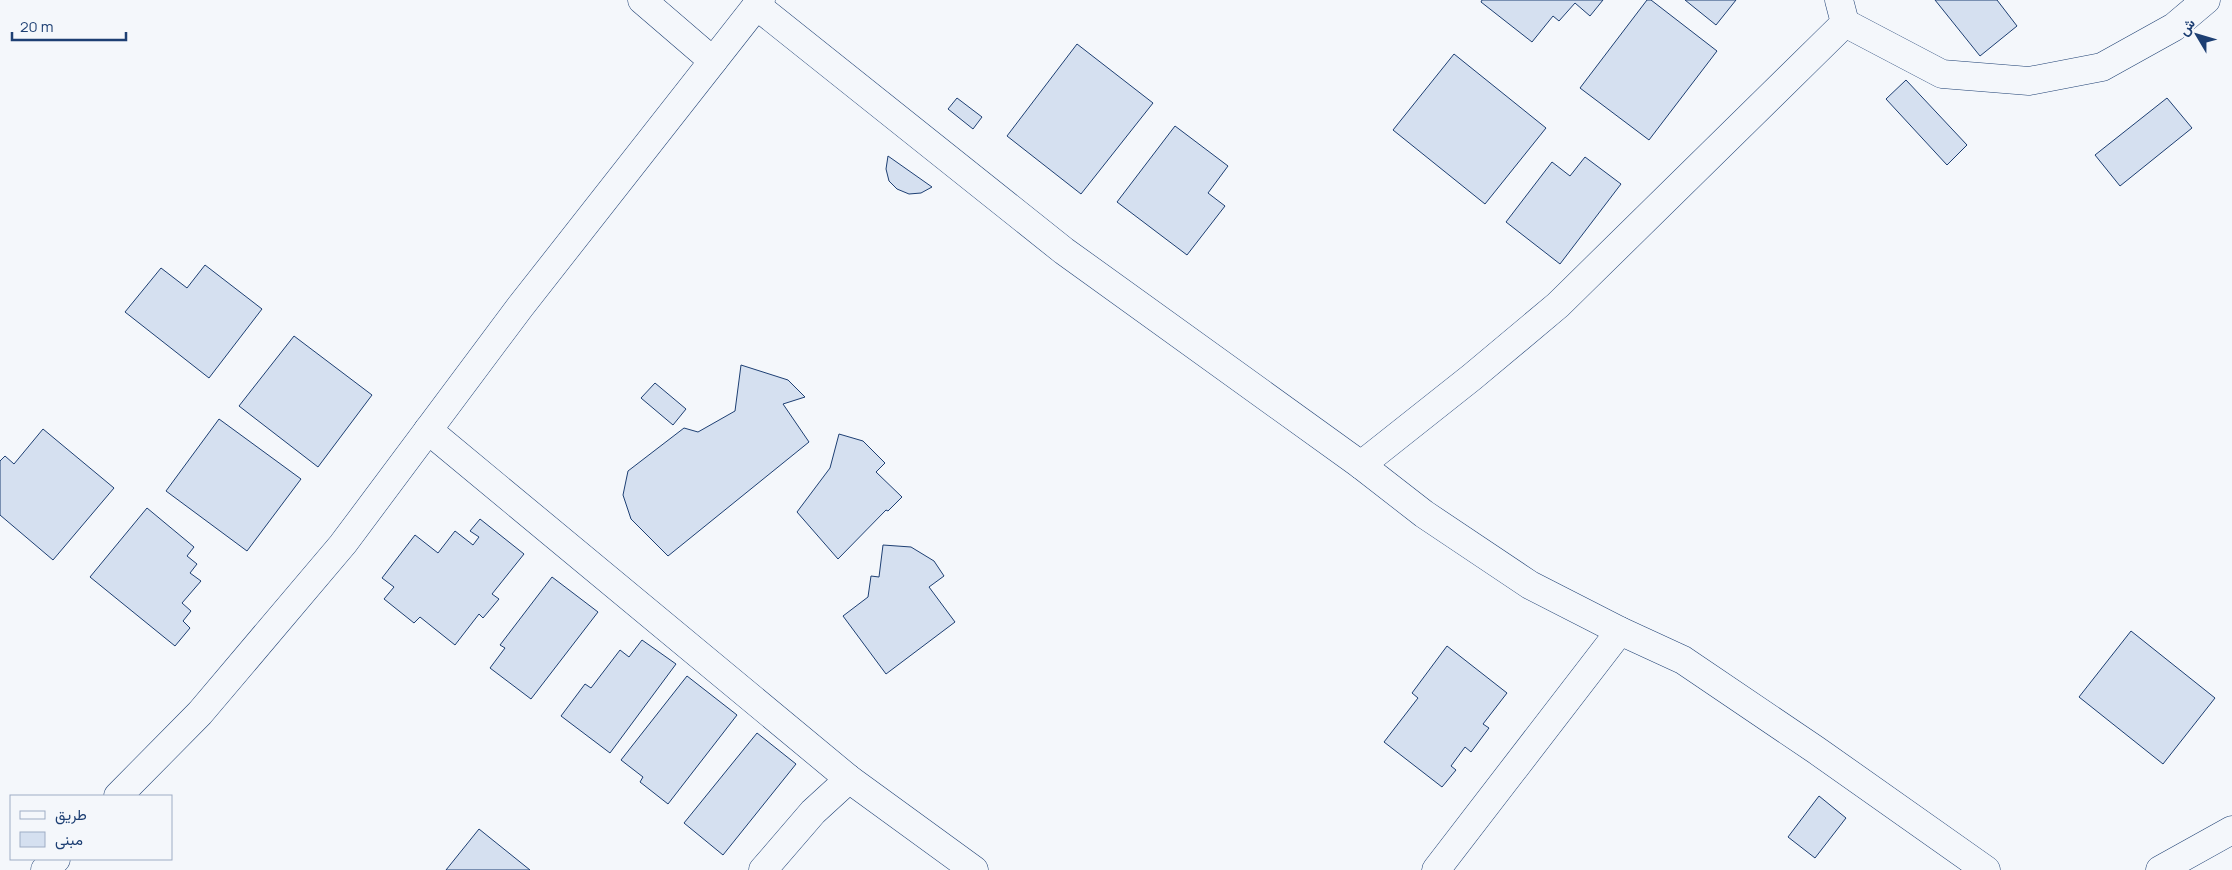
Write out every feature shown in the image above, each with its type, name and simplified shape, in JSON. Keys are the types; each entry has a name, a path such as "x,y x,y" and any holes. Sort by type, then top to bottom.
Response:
{"street":[{"path":"642,0 713,61"},
{"path":"1361,465 1472,377 1558,305 1842,12 1942,74 2029,81 2102,67 2174,27 2206,0"},
{"path":"119,795 200,713 337,552 520,307 759,3 1064,251 1361,465 1424,514 1530,585 1682,660 1816,750 1986,870"},
{"path":"428,430 849,779 974,870"},
{"path":"1436,870 1620,631"},
{"path":"764,870 813,812 849,779"},
{"path":"2160,870 2232,830"},
{"path":"45,870 55,860"}],"building":[{"path":"1482,0 1603,0 1590,16 1575,3 1559,21 1553,16 1532,42 1481,2"},
{"path":"1647,0 1651,0 1717,51 1649,140 1580,88"},
{"path":"1685,0 1736,0 1716,25"},
{"path":"1935,0 1997,0 2017,26 1980,56"},
{"path":"1077,44 1153,103 1081,194 1007,136"},
{"path":"1454,54 1546,128 1485,204 1393,130"},
{"path":"1906,80 1967,145 1947,165 1886,99"},
{"path":"957,98 982,117 973,129 948,109"},
{"path":"2167,98 2192,128 2120,186 2095,155"},
{"path":"1175,126 1228,166 1208,193 1225,206 1187,255 1117,202"},
{"path":"888,156 932,187 921,193 909,194 897,189 889,181 886,169"},
{"path":"1585,157 1621,184 1560,264 1506,222 1552,162 1570,176"},
{"path":"205,265 262,309 209,378 125,312 161,268 187,288"},
{"path":"294,336 372,395 318,467 239,406"},
{"path":"741,365 788,380 805,397 783,404 809,442 668,556 631,519 623,495 628,471 684,428 698,432 735,411"},
{"path":"655,383 686,409 673,425 641,398"},
{"path":"219,419 301,479 247,551 166,491"},
{"path":"43,429 114,488 53,560 0,515 0,461 5,456 14,464"},
{"path":"839,434 863,441 885,463 876,472 902,497 888,511 886,510 838,559 797,512 830,468"},
{"path":"147,508 194,547 187,556 197,564 190,573 201,581 182,603 191,611 183,621 190,628 175,646 90,577"},
{"path":"480,519 524,554 492,594 499,599 483,618 479,614 455,645 420,617 414,623 384,599 394,587 382,578 415,535 438,553 455,531 473,545 479,537 470,531"},
{"path":"883,545 911,547 934,561 944,576 929,587 955,622 886,674 843,616 868,597 871,576 879,577"},
{"path":"552,577 598,612 531,699 490,668 505,648 500,645"},
{"path":"2131,631 2215,698 2163,764 2079,697"},
{"path":"642,640 676,664 610,753 561,716 585,684 591,688 620,650 629,657"},
{"path":"1447,646 1507,693 1483,724 1489,728 1471,752 1465,747 1451,766 1456,770 1442,787 1384,742 1418,698 1412,693"},
{"path":"687,676 737,715 668,804 640,782 643,777 621,760"},
{"path":"757,733 796,764 723,855 684,823"},
{"path":"1819,796 1846,818 1815,858 1788,837"},
{"path":"479,829 530,870 446,870"}]}
